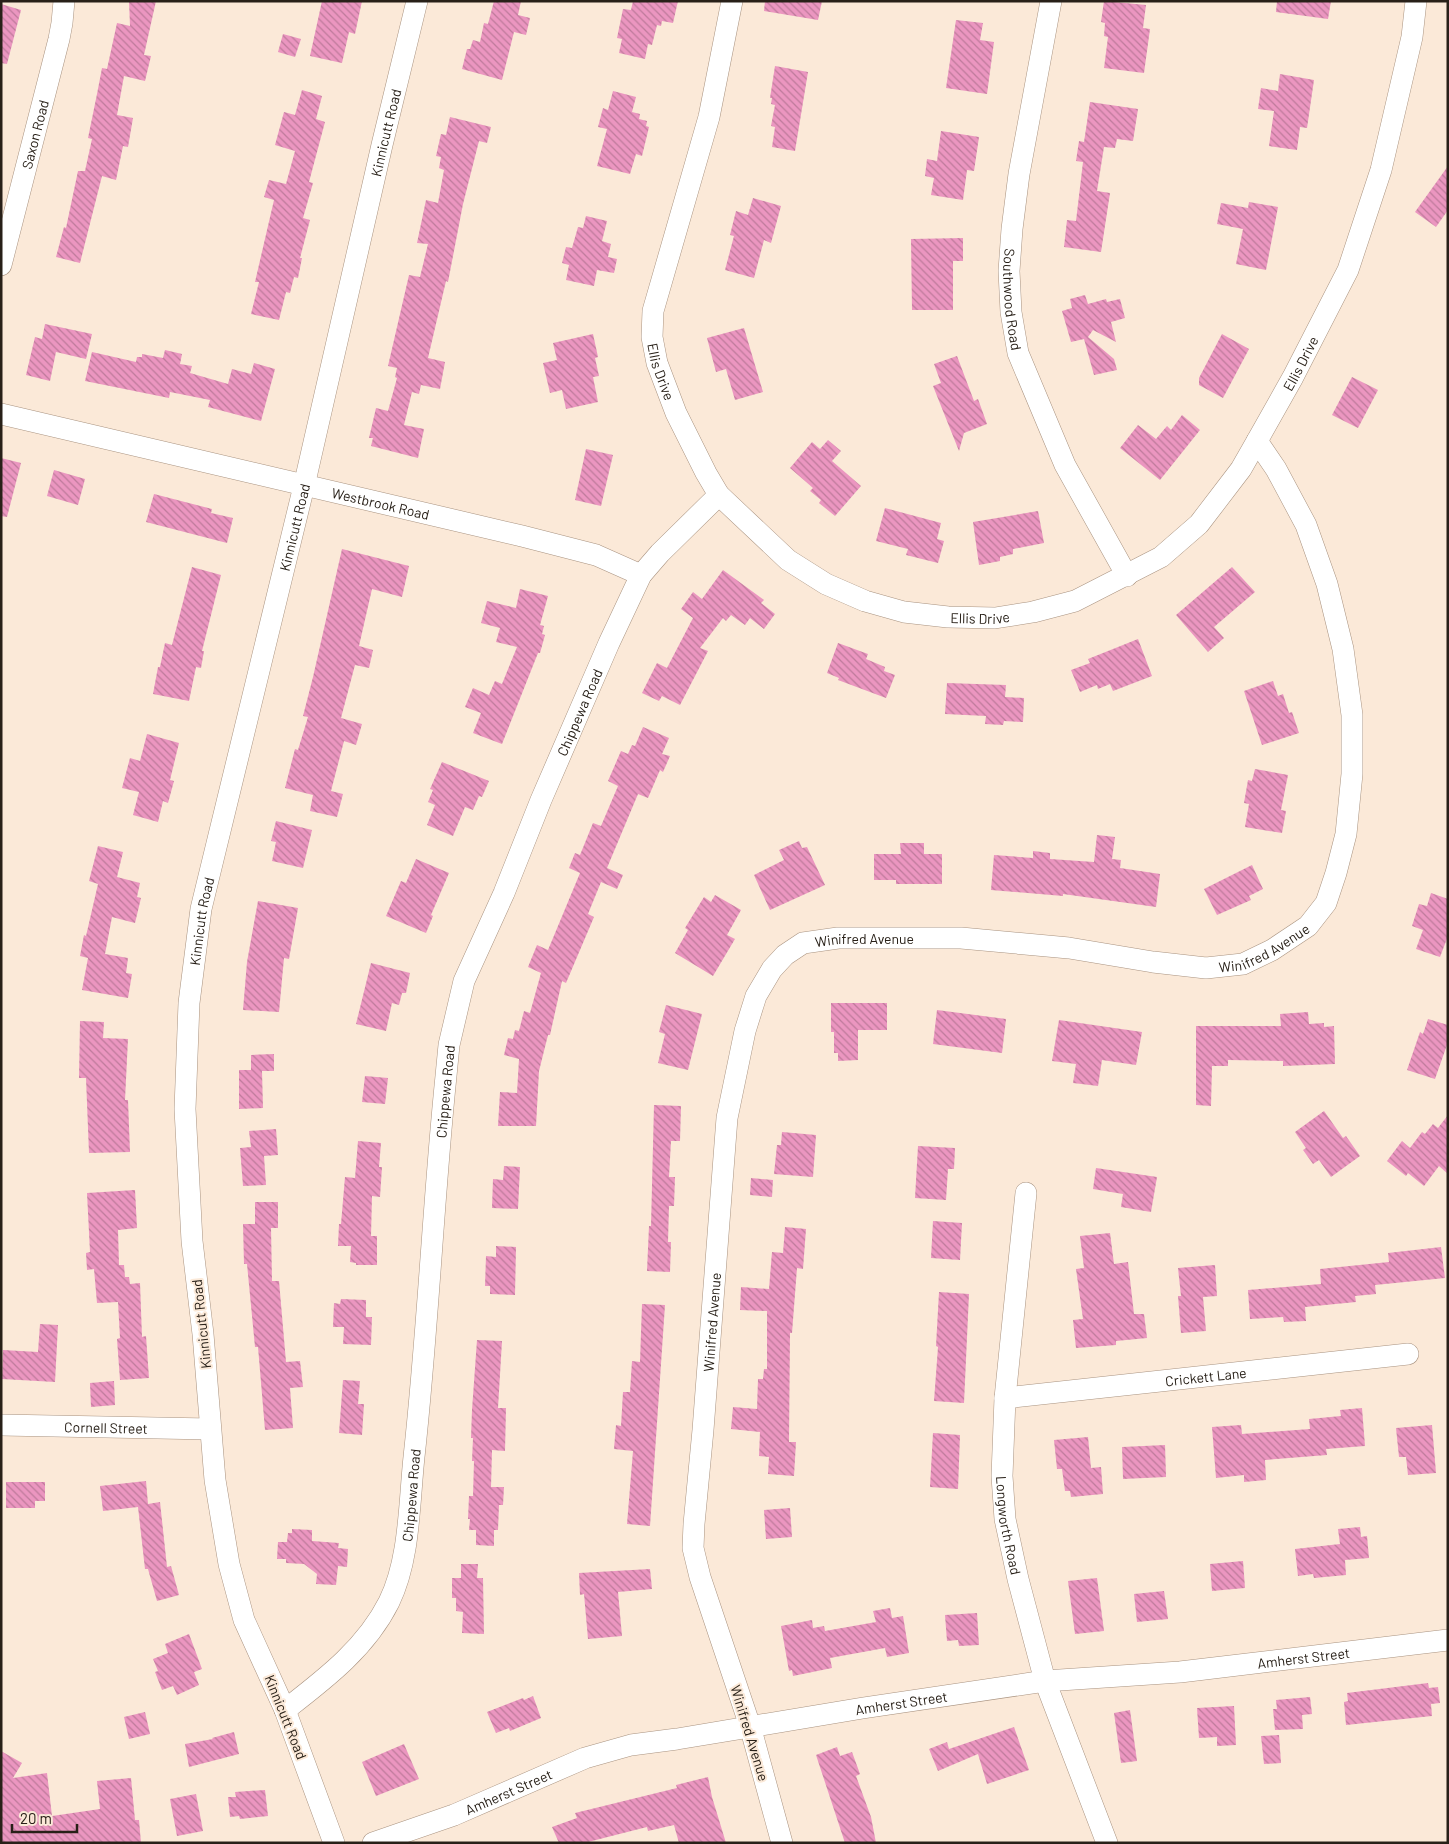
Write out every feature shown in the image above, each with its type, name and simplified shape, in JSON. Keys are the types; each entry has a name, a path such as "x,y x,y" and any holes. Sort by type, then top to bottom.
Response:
{"street":[{"name":"Saxon Road","path":"1,266 59,39 64,1"},
{"name":"Kinnicutt Road","path":"334,1843 285,1710 244,1620 231,1573 215,1480 203,1334 192,1241 185,1108 189,1003 202,909 304,486 417,1"},
{"name":"Ellis Drive","path":"732,1 709,117 652,311 652,337 657,364 676,414 719,495 788,560 803,570 826,584 865,601 904,612 948,617 995,618 1033,612 1075,602 1161,557 1199,524 1241,469 1294,376 1348,270 1381,170 1412,37 1416,1"},
{"name":"Southwood Road","path":"1051,1 1019,174 1013,220 1010,271 1011,312 1018,353 1065,465 1127,576"},
{"name":"Westbrook Road","path":"1,414 522,536 596,556 641,575"},
{"name":"Winifred Avenue","path":"782,1843 750,1726 700,1577 693,1548 726,1118 744,1031 756,996 772,969 785,955 803,943 838,938 961,938 1069,948 1153,962 1206,968 1243,964 1272,950 1308,926 1326,903 1336,874 1346,834 1352,774 1352,715 1343,648 1327,584 1306,525 1276,469 1257,441"},
{"name":"Chippewa Road","path":"285,1710 335,1672 368,1635 389,1601 402,1566 420,1402 442,1114 450,1045 464,981 504,893 541,800 601,660 641,575 660,552 719,495"},
{"name":"Longworth Road","path":"1026,1192 1005,1398 1002,1476 1005,1519 1018,1579 1046,1682 1107,1843"},
{"name":"Crickett Lane","path":"1005,1398 1408,1354"},
{"name":"Cornell Street","path":"1,1424 210,1429"},
{"name":"Amherst Street","path":"373,1843 454,1815 585,1758 631,1745 677,1740 863,1708 1046,1682 1180,1672 1448,1640"}],"building":[{"path":"129,1 156,1 144,55 151,56 145,81 124,76 117,115 133,118 128,147 123,146 116,180 102,176 80,263 56,257 64,227 66,228 78,171 85,171 92,139 88,138 102,68 107,69 117,23 130,26"},
{"path":"322,1 362,1 355,34 349,32 342,63 310,56"},
{"path":"494,1 521,1 518,15 530,18 526,35 514,32 502,80 462,69 467,49 470,49 473,40 480,42 484,23 488,24"},
{"path":"633,1 678,1 673,23 662,21 661,26 657,25 652,45 648,44 645,59 619,53 622,39 617,38 623,9 631,10"},
{"path":"765,1 822,1 818,20 764,11"},
{"path":"1104,1 1146,5 1143,28 1150,29 1144,73 1104,68 1108,37 1104,36 1105,23 1101,22"},
{"path":"1277,1 1331,1 1328,19 1276,12"},
{"path":"1,4 21,10 7,64 1,63"},
{"path":"956,20 983,23 980,40 994,42 987,94 946,88"},
{"path":"283,34 301,39 295,57 278,52"},
{"path":"775,66 808,72 795,151 772,147 775,127 771,126 775,105 771,104 772,98 770,98"},
{"path":"1280,74 1314,80 1307,128 1300,127 1297,150 1269,146 1274,111 1258,109 1261,88 1278,91"},
{"path":"302,90 322,96 316,119 325,122 309,182 313,183 303,218 310,220 300,258 302,258 298,278 294,277 290,293 286,292 279,320 251,314 259,282 255,282 274,200 264,197 269,180 286,184 295,151 275,145 284,112 295,115"},
{"path":"613,91 636,97 632,112 640,114 639,119 647,121 646,126 649,127 642,156 636,154 630,174 597,166 607,129 598,127 603,108 608,110"},
{"path":"1090,102 1138,109 1133,141 1117,139 1115,148 1104,147 1097,191 1110,193 1101,252 1064,247 1067,220 1076,221 1083,162 1076,161 1079,141 1084,142"},
{"path":"450,117 491,127 487,143 479,141 463,204 448,282 446,281 428,358 445,362 440,389 421,385 419,394 412,392 404,425 424,429 418,458 371,446 373,438 369,438 376,408 388,411 397,378 395,377 397,368 388,366 409,275 420,277 428,244 417,243 426,200 438,203 444,170 439,168 441,157 436,156 441,134 446,135"},
{"path":"941,131 979,137 974,171 967,170 963,200 931,195 934,178 925,176 927,159 937,161"},
{"path":"1448,166 1448,210 1436,227 1415,212"},
{"path":"753,198 781,206 771,243 764,240 754,278 725,270 734,236 730,235 736,211 748,215"},
{"path":"1249,202 1278,207 1266,270 1236,264 1243,229 1217,224 1221,203 1248,208"},
{"path":"586,216 607,221 602,241 611,244 608,257 617,259 614,273 597,270 594,286 566,280 569,265 562,263 566,247 572,248 578,227 583,228"},
{"path":"963,238 963,261 953,261 953,310 912,310 911,239"},
{"path":"1085,295 1088,304 1106,299 1107,302 1120,299 1125,318 1111,322 1116,342 1093,330 1088,337 1114,359 1117,370 1094,375 1084,339 1071,342 1062,311 1072,308 1070,299"},
{"path":"45,324 92,334 86,359 56,352 50,381 26,375 35,337 42,339"},
{"path":"744,328 763,392 735,400 726,369 716,372 707,338"},
{"path":"593,334 598,357 595,358 599,376 593,377 598,402 566,409 562,390 550,393 543,363 557,360 553,343"},
{"path":"1222,334 1249,349 1223,398 1199,385 1199,378"},
{"path":"165,350 182,354 180,364 192,366 190,373 228,384 232,369 251,374 254,363 275,369 261,421 208,407 210,400 170,392 169,398 85,381 92,352 136,362 137,357 142,357 142,354 163,358"},
{"path":"957,356 974,401 978,399 987,424 964,433 959,451 933,386 941,383 934,364"},
{"path":"1352,377 1378,390 1358,428 1332,415"},
{"path":"1182,415 1200,430 1160,480 1120,448 1138,425 1156,439 1167,426 1171,430"},
{"path":"828,440 841,451 832,461 861,486 835,516 819,503 821,500 810,491 813,488 790,468 812,442 820,449"},
{"path":"586,449 613,455 601,506 575,500"},
{"path":"1,458 21,463 7,517 1,516"},
{"path":"54,470 85,479 78,505 47,496"},
{"path":"154,494 212,509 211,513 233,518 227,543 146,522"},
{"path":"885,508 941,523 937,539 944,541 938,563 906,555 908,549 876,541"},
{"path":"1038,511 1044,543 1013,549 1013,554 1000,557 1000,561 979,565 973,522"},
{"path":"342,549 409,566 402,597 372,589 359,646 373,650 369,668 355,665 341,718 362,724 356,745 344,741 331,791 343,794 337,817 310,811 313,795 285,788 295,749 298,750 308,717 303,716"},
{"path":"192,567 221,575 202,651 204,651 201,668 196,667 189,701 153,694 165,643 172,645"},
{"path":"1232,567 1255,592 1214,627 1224,638 1208,652 1176,615"},
{"path":"723,570 764,600 761,603 775,614 764,629 750,618 745,625 731,615 726,621 723,618 700,648 708,651 680,705 662,696 659,701 642,693 657,663 667,668 693,618 681,609 693,592 702,599"},
{"path":"520,589 548,596 540,625 544,626 542,634 545,635 540,653 538,653 502,744 473,733 481,713 465,707 473,688 489,695 495,681 502,684 517,647 496,642 500,628 481,623 487,601 516,608"},
{"path":"1138,639 1152,676 1113,691 1110,684 1098,689 1097,685 1080,692 1071,670 1090,663 1088,659"},
{"path":"838,643 868,654 866,659 885,667 884,671 895,675 886,698 838,680 839,678 827,673"},
{"path":"1273,681 1278,696 1283,694 1289,713 1292,712 1299,733 1262,745 1244,691"},
{"path":"947,683 1006,685 1005,697 1024,698 1023,722 1004,721 1003,725 985,724 986,716 945,714"},
{"path":"643,727 669,738 662,754 670,756 663,772 660,770 648,798 638,794 607,868 623,875 617,889 601,882 588,914 594,917 566,983 562,981 550,1035 548,1035 539,1071 536,1126 498,1126 500,1092 517,1093 519,1059 504,1055 508,1038 513,1039 515,1030 519,1031 524,1011 530,1013 541,973 528,967 537,945 548,950 580,873 569,868 575,853 580,855 593,823 601,826 618,786 608,781 621,751 628,754 632,745 635,746"},
{"path":"147,734 179,743 170,780 174,781 168,803 163,801 158,822 133,815 139,792 122,788 130,758 140,761"},
{"path":"442,762 489,781 482,797 479,796 473,810 465,807 453,836 427,825 435,805 428,802 433,790 430,789"},
{"path":"1255,769 1288,775 1281,810 1286,811 1282,833 1245,827 1249,804 1244,803 1248,780 1252,781"},
{"path":"276,821 312,830 303,868 272,861 276,842 271,841"},
{"path":"1097,835 1115,837 1112,859 1121,860 1120,868 1160,874 1156,907 1063,894 1063,896 991,890 994,855 1033,858 1033,851 1050,853 1050,859 1094,862"},
{"path":"799,841 802,848 807,847 825,885 770,910 754,875 784,860 779,850"},
{"path":"900,843 924,843 924,854 942,854 942,884 896,884 896,880 874,880 874,854 901,854"},
{"path":"98,846 123,852 117,877 140,883 137,897 141,898 135,923 112,917 105,954 128,958 126,973 132,974 128,998 82,990 88,958 80,956 98,884 89,881"},
{"path":"416,859 449,873 431,915 433,916 426,933 386,916 401,881 406,883"},
{"path":"1252,865 1263,889 1249,896 1251,900 1217,915 1204,889"},
{"path":"1431,893 1448,899 1448,936 1440,957 1416,949 1423,930 1412,926 1419,904 1427,906"},
{"path":"715,895 741,910 727,935 735,939 713,976 675,953 688,930 685,928 704,897 711,902"},
{"path":"258,901 298,908 289,959 284,958 279,1012 243,1010 247,962"},
{"path":"371,963 410,973 406,993 402,993 399,1005 392,1003 386,1031 356,1024"},
{"path":"831,1003 887,1003 887,1030 858,1030 858,1060 838,1061 838,1053 834,1053 834,1032 831,1032"},
{"path":"666,1005 702,1014 688,1070 658,1063 665,1034 659,1032"},
{"path":"937,1010 1006,1019 1002,1053 933,1044"},
{"path":"1308,1012 1309,1024 1324,1023 1324,1027 1334,1026 1335,1064 1283,1066 1283,1061 1228,1060 1228,1066 1212,1066 1211,1106 1196,1105 1196,1026 1281,1026 1280,1014"},
{"path":"1428,1019 1448,1025 1448,1042 1435,1079 1407,1070 1420,1032 1423,1034"},
{"path":"1059,1020 1142,1032 1136,1065 1102,1060 1098,1086 1073,1083 1076,1064 1052,1061"},
{"path":"80,1021 104,1022 103,1038 128,1039 125,1100 128,1100 130,1152 89,1153 86,1078 79,1078"},
{"path":"274,1054 274,1071 262,1071 263,1108 239,1109 239,1070 251,1070 251,1055"},
{"path":"365,1076 388,1078 385,1104 362,1102"},
{"path":"654,1105 681,1106 680,1141 671,1141 669,1177 675,1177 674,1206 669,1206 668,1242 671,1242 670,1272 647,1271 649,1226 651,1226"},
{"path":"1324,1111 1343,1138 1346,1136 1360,1156 1331,1177 1319,1160 1313,1164 1303,1150 1306,1148 1295,1132"},
{"path":"1448,1115 1448,1174 1439,1166 1424,1186 1408,1173 1406,1176 1387,1161 1402,1141 1410,1148 1422,1132 1425,1134 1433,1124 1438,1128"},
{"path":"276,1129 278,1155 264,1156 266,1185 243,1186 240,1148 251,1147 249,1131"},
{"path":"782,1132 816,1135 813,1177 774,1174 777,1145 781,1145"},
{"path":"358,1141 381,1143 379,1167 382,1167 380,1197 372,1196 371,1236 377,1236 377,1265 356,1265 356,1263 350,1262 351,1246 338,1246 345,1177 355,1178"},
{"path":"918,1146 955,1148 954,1169 948,1169 946,1200 915,1198"},
{"path":"504,1166 520,1167 518,1209 492,1208 493,1179 503,1180"},
{"path":"1096,1168 1157,1177 1151,1212 1121,1207 1123,1194 1093,1189"},
{"path":"751,1178 773,1180 772,1197 750,1195"},
{"path":"135,1190 137,1228 118,1230 119,1265 124,1265 125,1277 129,1277 130,1284 140,1283 142,1337 146,1336 149,1378 120,1380 117,1339 120,1338 118,1302 97,1303 94,1269 87,1270 86,1253 90,1252 87,1193"},
{"path":"255,1202 278,1202 278,1228 271,1228 272,1281 279,1281 286,1362 300,1361 303,1387 290,1388 293,1428 265,1430 258,1347 255,1347 247,1264 244,1264 243,1224 255,1224"},
{"path":"933,1221 962,1223 960,1260 931,1258"},
{"path":"785,1227 806,1229 803,1269 797,1268 792,1333 790,1333 789,1442 796,1442 794,1476 768,1474 769,1457 759,1456 760,1432 731,1429 733,1407 757,1409 758,1379 763,1379 764,1369 767,1369 767,1311 740,1310 741,1287 769,1289 772,1252 783,1253"},
{"path":"1110,1233 1114,1264 1128,1262 1134,1314 1144,1314 1147,1338 1116,1341 1116,1345 1076,1348 1073,1320 1083,1319 1076,1269 1084,1268 1080,1236"},
{"path":"496,1246 516,1247 515,1295 490,1294 490,1286 485,1286 486,1256 496,1257"},
{"path":"1441,1247 1445,1278 1375,1285 1376,1294 1355,1296 1356,1302 1305,1307 1306,1321 1284,1322 1283,1317 1250,1319 1248,1290 1321,1284 1320,1269 1389,1262 1388,1253"},
{"path":"1215,1265 1217,1296 1203,1297 1206,1331 1181,1333 1178,1296 1181,1296 1178,1268"},
{"path":"939,1292 969,1294 964,1403 934,1401 938,1347 936,1346"},
{"path":"341,1299 366,1300 366,1317 372,1317 371,1345 343,1344 344,1327 333,1327 334,1303 340,1304"},
{"path":"642,1304 665,1305 650,1526 627,1524 633,1451 614,1449 616,1425 621,1426 623,1392 630,1392 632,1361 640,1362"},
{"path":"40,1324 58,1325 55,1382 2,1379 3,1350 38,1352"},
{"path":"477,1340 502,1341 498,1408 506,1408 505,1451 492,1450 491,1487 504,1487 503,1505 499,1505 498,1530 494,1530 494,1546 476,1545 476,1530 469,1530 470,1519 468,1519 469,1496 473,1496 474,1461 472,1461 473,1438 471,1438"},
{"path":"343,1380 360,1381 358,1404 364,1404 362,1435 339,1433"},
{"path":"114,1381 115,1405 91,1407 90,1383"},
{"path":"1362,1408 1365,1446 1326,1449 1327,1455 1265,1460 1266,1480 1244,1482 1244,1475 1216,1478 1212,1427 1241,1425 1242,1434 1310,1429 1309,1419 1341,1416 1340,1410"},
{"path":"1432,1425 1436,1473 1408,1475 1406,1457 1399,1457 1396,1428"},
{"path":"933,1433 960,1435 958,1489 930,1487"},
{"path":"1088,1437 1091,1468 1101,1467 1103,1494 1071,1497 1070,1491 1065,1491 1062,1469 1057,1469 1054,1440"},
{"path":"1165,1445 1166,1477 1123,1479 1122,1447"},
{"path":"146,1481 148,1504 160,1502 167,1567 171,1566 179,1595 157,1601 148,1569 145,1569 138,1507 103,1511 100,1486"},
{"path":"6,1482 45,1482 45,1501 35,1501 35,1508 6,1508"},
{"path":"790,1508 792,1537 766,1539 764,1510"},
{"path":"1360,1527 1361,1537 1367,1536 1369,1558 1345,1560 1346,1575 1314,1578 1313,1574 1298,1576 1295,1549 1340,1544 1338,1529"},
{"path":"292,1529 312,1530 312,1541 339,1543 338,1548 348,1549 347,1567 338,1566 336,1585 316,1584 317,1574 304,1564 286,1563 286,1559 277,1559 278,1542 287,1542 288,1533 292,1533"},
{"path":"1243,1561 1245,1588 1212,1591 1210,1564"},
{"path":"461,1564 478,1564 477,1578 483,1578 484,1634 462,1633 463,1612 456,1611 456,1598 452,1598 452,1578 461,1578"},
{"path":"650,1569 652,1589 618,1592 622,1636 588,1639 584,1594 580,1595 579,1573"},
{"path":"1097,1578 1104,1631 1075,1634 1068,1581"},
{"path":"1164,1591 1168,1619 1137,1622 1134,1594"},
{"path":"890,1608 892,1618 903,1616 909,1653 887,1657 885,1648 830,1658 832,1668 793,1676 792,1670 789,1671 781,1626 812,1620 813,1628 824,1626 825,1631 876,1622 873,1611"},
{"path":"977,1613 979,1645 959,1646 958,1640 947,1641 945,1615"},
{"path":"189,1634 202,1669 194,1672 199,1685 177,1695 173,1686 162,1690 155,1672 158,1671 153,1659 168,1653 165,1644"},
{"path":"1428,1683 1429,1688 1438,1687 1440,1703 1431,1704 1432,1716 1346,1725 1344,1702 1348,1701 1347,1693"},
{"path":"533,1696 541,1718 510,1731 509,1728 496,1733 487,1712"},
{"path":"1310,1697 1312,1714 1302,1715 1303,1729 1275,1730 1273,1709 1277,1709 1276,1700"},
{"path":"1234,1706 1236,1745 1217,1746 1217,1737 1199,1738 1197,1708"},
{"path":"1130,1710 1137,1761 1121,1763 1114,1713"},
{"path":"145,1712 150,1734 129,1739 124,1717"},
{"path":"1014,1727 1029,1770 987,1784 978,1754 938,1771 929,1749 947,1742 949,1749"},
{"path":"234,1732 239,1754 189,1767 185,1744 213,1739"},
{"path":"1279,1735 1281,1763 1264,1764 1261,1736"},
{"path":"404,1744 419,1779 376,1796 362,1762"},
{"path":"837,1747 840,1756 852,1752 860,1774 856,1776 871,1817 876,1843 845,1843 816,1755"},
{"path":"1,1751 22,1763 13,1778 47,1773 52,1816 100,1809 97,1781 131,1778 135,1820 139,1820 141,1843 1,1843"},
{"path":"708,1777 726,1843 679,1843 674,1825 648,1831 647,1827 584,1843 559,1843 552,1827 577,1818 575,1813 677,1788 676,1785"},
{"path":"265,1790 268,1816 240,1819 239,1816 230,1817 228,1797 236,1797 235,1792"},
{"path":"196,1794 203,1831 177,1836 170,1799"}]}
